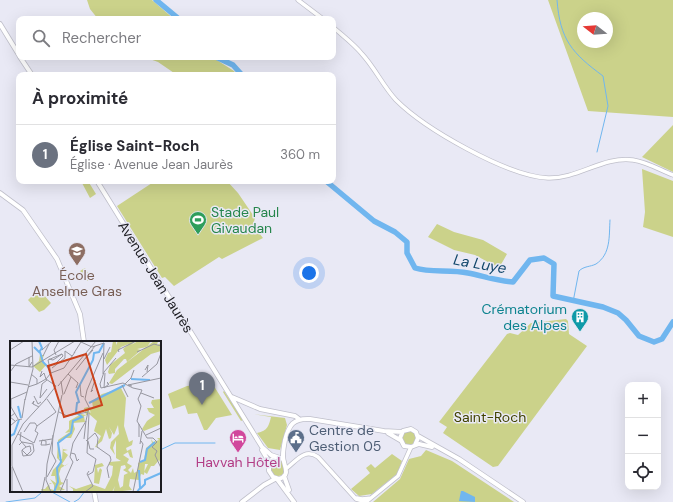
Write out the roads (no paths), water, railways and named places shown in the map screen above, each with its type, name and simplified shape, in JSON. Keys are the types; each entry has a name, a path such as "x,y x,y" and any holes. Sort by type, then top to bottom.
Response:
{"main road":[{"path":"0,24 16,50"},
{"path":"23,60 30,72"},
{"name":"Avenue Jean Jaurès","path":"99,184 269,462"},
{"path":"0,194 19,207 59,262 80,314 84,341"},
{"name":"Avenue Jean Jaurès","path":"215,372 262,447 276,457"},
{"path":"232,397 260,409 295,416 298,419 310,419 384,431 402,432 410,429 415,431 418,436 464,463 523,502"},
{"path":"295,502 284,476 287,468 284,460 284,447 289,426 298,419"},
{"path":"384,431 400,440 404,446 423,445 440,449"},
{"path":"400,440 402,432"},
{"path":"413,446 418,436"},
{"path":"264,484 270,473 269,462 276,457 284,447"},
{"path":"276,457 284,460"},
{"path":"270,473 285,487 295,502"},
{"path":"242,502 264,484 284,476"},
{"path":"94,492 96,502"}],"street":[{"path":"298,0 319,16"},
{"path":"336,30 362,54 391,94 408,111 441,134 489,159 525,174 543,178 562,178 601,164 630,160 646,163 673,175"},
{"path":"404,446 406,458"},
{"path":"287,468 309,452 315,455 354,496 362,499 374,497 398,476 413,446"},
{"path":"284,460 294,462"}],"water":[{"path":"461,491 475,497 475,502 459,501"}],"waterway":[{"name":"La Luye","path":"156,0 175,16"},
{"path":"557,0 561,26 565,36 583,60 603,76 608,106 597,152"},
{"name":"La Luye","path":"222,60 233,65 239,72"},
{"name":"La Luye","path":"330,184 374,221 395,232 407,242 407,253 415,268 454,271 513,282 530,260 544,258 554,264 553,296 603,307 618,313 639,336 654,342 662,339 673,322"},
{"path":"573,302 579,271 583,268 596,264 601,260 607,250 610,220"},
{"path":"161,450 175,443 215,443"},
{"path":"52,492 70,502"},
{"path":"74,502 79,499 84,492"},
{"path":"6,502 35,498 41,493"}],"place":[{"name":"Stade Paul Givaudan","path":"198,235"},
{"name":"École Anselme Gras","path":"77,266"},
{"name":"Crématorium des Alpes","path":"580,332"},
{"name":"Église Saint-Roch","path":"202,405"},
{"name":"Havvah Hôtel","path":"238,453"},
{"name":"Centre de Gestion 05","path":"296,453"}],"park label":[{"name":"Saint-Roch","path":"490,417"}]}
